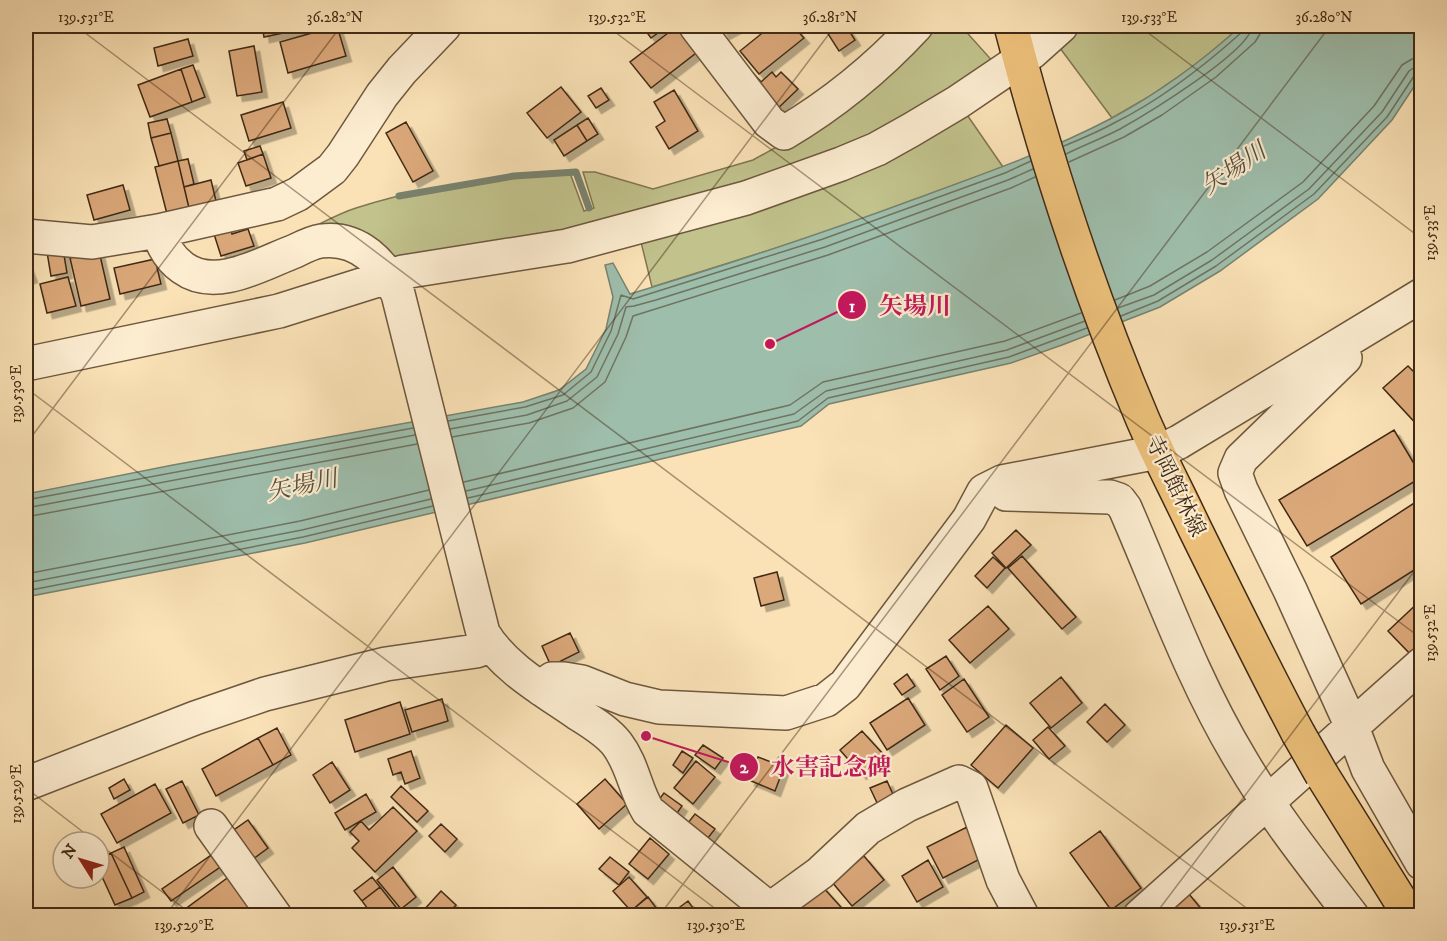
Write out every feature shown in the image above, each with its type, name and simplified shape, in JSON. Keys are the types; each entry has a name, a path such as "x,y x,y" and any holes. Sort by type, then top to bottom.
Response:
{"main road":[{"name":"寺岡館林線","path":"1011,27 1028,94 1057,189 1109,334 1144,421 1255,651 1298,733 1322,776 1410,915"}],"street":[{"path":"26,236 92,242 158,231 277,204 298,194 332,169 402,69 444,26"},
{"path":"696,26 769,122 784,133 861,79 895,49 916,26"},
{"path":"26,364 279,311 378,281 394,285 567,246 746,198 877,149 958,102 1032,52 1061,26"},
{"path":"158,231 169,256 190,273 198,276 223,277 321,241 342,243 363,250 379,262 394,285 486,639 501,658 596,725 616,744 631,767 642,801 648,811 770,914 820,873 868,828 907,805 959,782 971,788 1003,880 1022,915"},
{"path":"541,688 552,679 564,678 582,682 625,699 659,707 774,712 786,712 826,700 845,685 969,519 984,492 1002,482 1158,452 1179,442 1422,295"},
{"path":"1357,336 1353,350 1241,459 1235,473 1352,727 1368,769 1422,863"},
{"path":"984,492 1011,495 1110,497 1119,500 1125,508 1192,665 1218,718 1267,803 1352,915"},
{"path":"26,784 195,718 265,694 386,664 476,651 486,639"},
{"path":"1140,915 1422,664"},
{"path":"211,826 275,915"}],"green space":[{"path":"925,26 961,26 996,65 949,98 745,193 397,265 309,229 350,210 382,200 462,183 543,174 570,173 584,211 594,208 583,172 595,172 653,189 753,160 782,144"},
{"path":"1069,26 1241,26 1204,59 1150,96 1112,118 1054,40"},
{"path":"963,109 1003,167 821,234 652,287 641,242"}],"water":[{"path":"1241,26 1421,26 1421,76 1392,120 1318,199 1220,271 1160,307 1011,363 829,404 801,426 305,543 26,597 26,494 523,402 559,390 586,369 606,329 613,297 605,265 613,263 630,294 809,237 990,172 1112,118 1180,76"}],"building":[{"path":"262,26 292,26 293,31 264,37"},
{"path":"292,26 314,26 293,31"},
{"path":"337,26 346,56 288,73 280,42"},
{"path":"642,26 666,26 666,27 651,38"},
{"path":"720,26 739,26 724,34"},
{"path":"771,26 793,26 804,38 759,74 740,51"},
{"path":"823,26 846,26 855,40 839,51"},
{"path":"676,27 696,53 651,88 630,62"},
{"path":"188,39 193,56 158,66 154,48"},
{"path":"254,46 262,92 237,96 229,51"},
{"path":"193,65 205,97 192,102 181,69"},
{"path":"181,69 192,102 150,117 138,85"},
{"path":"772,72 776,77 781,72 798,89 773,113 753,73 761,82"},
{"path":"561,87 581,112 547,138 527,113"},
{"path":"601,88 609,100 596,108 588,96"},
{"path":"674,90 698,131 669,149 656,127 665,121 654,102"},
{"path":"283,102 291,128 249,141 241,115"},
{"path":"588,118 598,134 587,141 577,125"},
{"path":"167,119 171,133 151,138 148,123"},
{"path":"406,122 433,171 413,182 386,133"},
{"path":"577,125 587,141 564,156 554,140"},
{"path":"171,133 178,161 159,166 151,138"},
{"path":"260,146 263,154 247,160 244,151"},
{"path":"263,154 271,178 246,186 238,163"},
{"path":"188,159 194,184 184,187 178,161"},
{"path":"178,161 189,208 167,214 155,167"},
{"path":"211,180 216,201 189,208 184,187"},
{"path":"123,185 130,210 94,220 87,195"},
{"path":"229,225 232,234 248,229 254,246 221,256 213,231"},
{"path":"62,243 67,273 51,276 46,246"},
{"path":"99,251 110,299 81,306 70,258"},
{"path":"155,259 161,284 120,294 114,268"},
{"path":"26,261 32,277 26,279"},
{"path":"68,277 76,306 47,313 40,284"},
{"path":"1408,366 1422,380 1422,430 1383,388"},
{"path":"1394,430 1422,477 1307,546 1279,500"},
{"path":"1422,498 1422,565 1361,604 1331,557"},
{"path":"1016,530 1031,545 1006,568 992,553"},
{"path":"1022,556 1076,617 1062,629 1008,568"},
{"path":"993,557 1005,568 987,588 975,576"},
{"path":"777,572 784,600 761,606 754,578"},
{"path":"1422,599 1422,652 1415,659 1388,631"},
{"path":"988,606 1009,629 970,663 949,640"},
{"path":"570,633 579,652 551,666 542,646"},
{"path":"946,656 959,676 940,690 926,669"},
{"path":"907,674 915,686 902,695 894,684"},
{"path":"1061,677 1082,703 1051,728 1030,703"},
{"path":"964,679 989,717 967,732 942,695"},
{"path":"908,698 925,725 887,750 870,723"},
{"path":"442,699 448,721 412,732 405,710"},
{"path":"400,702 410,734 355,752 345,720"},
{"path":"1105,704 1125,725 1107,742 1087,722"},
{"path":"1006,725 1033,748 998,788 971,765"},
{"path":"1048,727 1065,746 1049,759 1033,740"},
{"path":"277,728 291,755 273,765 258,738"},
{"path":"862,731 883,754 861,774 840,750"},
{"path":"258,738 273,765 216,796 202,769"},
{"path":"703,745 723,758 715,769 695,755"},
{"path":"411,751 420,778 405,784 401,772 393,775 388,759"},
{"path":"682,751 693,758 683,773 673,765"},
{"path":"758,757 784,767 775,791 749,780"},
{"path":"696,761 715,777 693,804 674,788"},
{"path":"332,762 350,790 330,803 313,775"},
{"path":"124,779 130,790 114,799 109,788"},
{"path":"605,779 627,804 599,829 577,804"},
{"path":"182,781 199,815 183,823 166,789"},
{"path":"887,781 896,801 880,809 870,788"},
{"path":"155,784 171,813 117,843 101,814"},
{"path":"401,786 428,811 417,822 391,797"},
{"path":"664,793 682,806 673,819 654,806"},
{"path":"366,794 376,812 345,830 335,813"},
{"path":"393,807 417,831 375,872 352,848 359,841 350,832 361,821 369,830"},
{"path":"695,814 715,829 704,843 684,828"},
{"path":"248,820 268,848 249,862 228,834"},
{"path":"441,824 457,839 445,852 429,836"},
{"path":"967,827 982,858 943,878 927,847"},
{"path":"1100,831 1141,888 1111,910 1070,853"},
{"path":"650,838 669,854 648,879 629,864"},
{"path":"124,847 144,892 132,898 111,853"},
{"path":"220,849 229,861 171,901 162,889"},
{"path":"111,853 132,898 115,905 108,890 111,890"},
{"path":"864,856 884,880 852,906 832,882"},
{"path":"610,857 629,872 619,885 599,869"},
{"path":"928,860 943,887 917,902 902,876"},
{"path":"393,867 416,897 401,909 377,880"},
{"path":"234,873 265,916 189,916 184,910"},
{"path":"372,877 380,887 362,901 354,891"},
{"path":"629,877 647,897 631,911 613,891"},
{"path":"821,885 849,916 796,916 792,912"},
{"path":"380,887 403,916 373,916 362,901"},
{"path":"441,891 456,905 446,916 426,916 422,912"},
{"path":"1189,894 1207,916 1162,916"},
{"path":"648,897 662,916 634,916 631,911"},
{"path":"688,901 699,916 668,916"},
{"path":"1002,906 1008,916 986,916"}],"waterway":[{"path":"399,196 514,176 576,172 589,208"}],"place":[{"name":"矢場川","path":"770,344"},
{"name":"水害記念碑","path":"646,736"}]}
